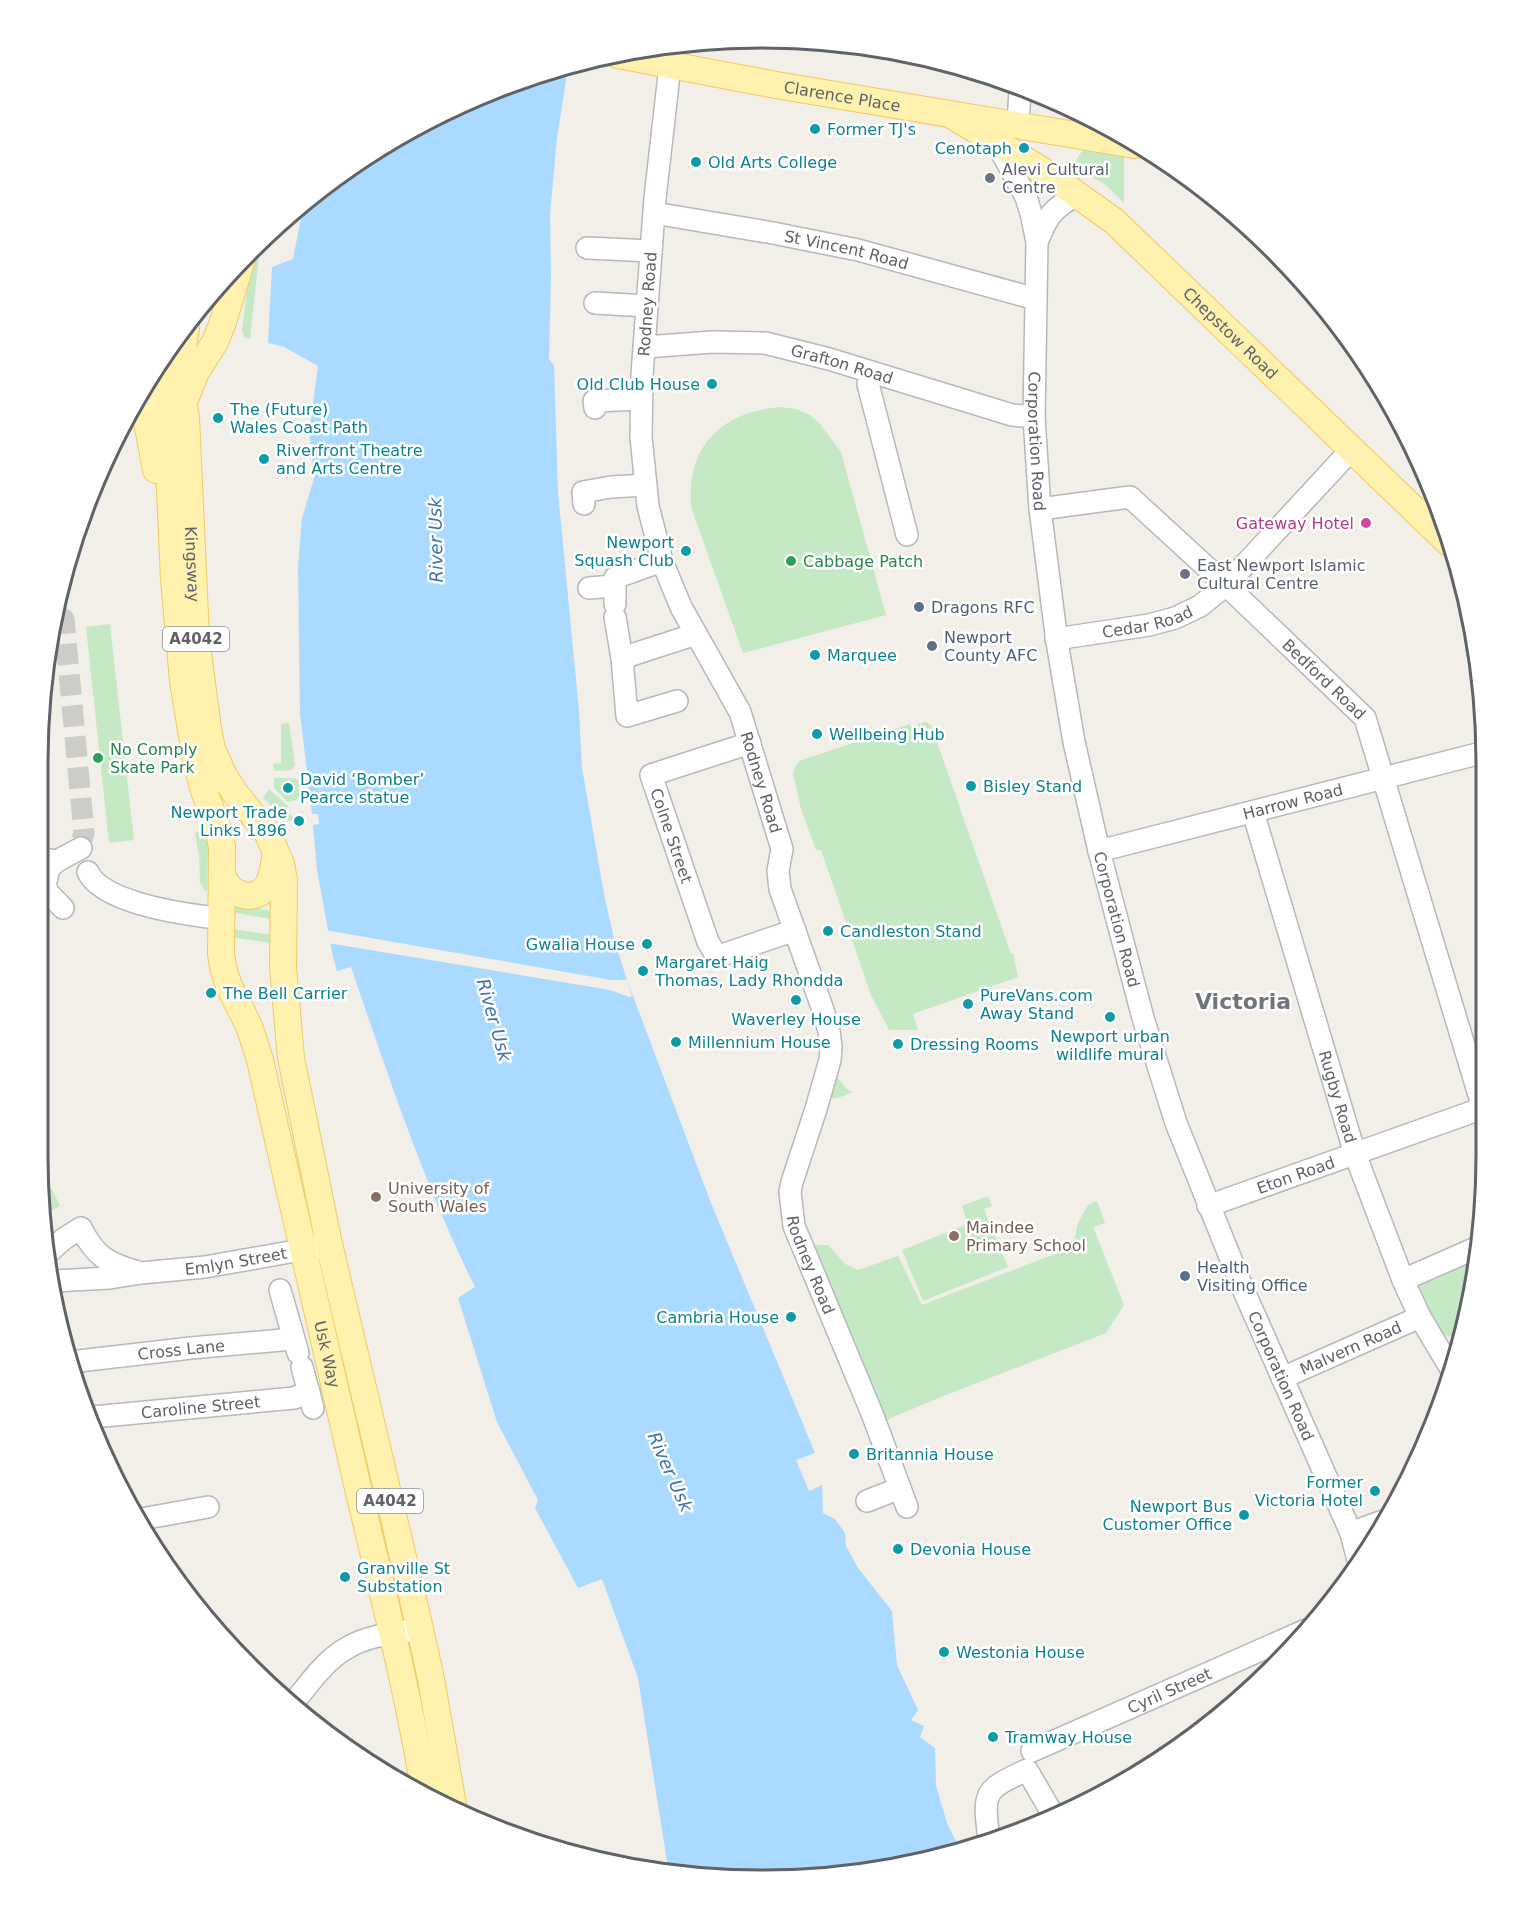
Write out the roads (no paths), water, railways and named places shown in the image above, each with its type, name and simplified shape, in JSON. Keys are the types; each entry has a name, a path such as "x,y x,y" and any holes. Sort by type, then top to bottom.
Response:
{"main road":[{"name":"Clarence Place","path":"638,59 953,116 997,144"},
{"path":"953,116 1114,142"},
{"path":"997,144 1018,126"},
{"name":"Chepstow Road","path":"997,144 1078,194 1130,236 1188,295 1438,533"},
{"name":"A4042","path":"183,406 196,372 215,342 236,280"},
{"name":"Kingsway","path":"183,345 183,406 186,417 196,638 208,729 212,749 224,776 261,824 277,852 284,880 284,930"},
{"name":"Kingsway","path":"160,378 183,681 191,738 204,791 220,837 222,877 215,918"},
{"name":"A4042","path":"141,410 149,429 174,579"},
{"path":"222,877 234,893 242,896 254,895 268,884 277,852"},
{"name":"Usk Way","path":"215,918 223,972 232,996 248,1024 260,1060 393,1634 423,1784"},
{"name":"Usk Way","path":"284,930 283,967 291,1058 329,1244 420,1629 452,1799"}],"street":[{"name":"Rodney Road","path":"670,66 654,213 641,399 641,437 646,485 654,532 662,561 681,607 735,701 750,743 782,849 778,871 780,889 829,1031 830,1060 790,1192 794,1226 873,1416 904,1498 867,1501"},
{"path":"1018,126 1020,96"},
{"name":"Clarence Place","path":"997,144 1026,197 1036,242"},
{"path":"1036,242 1054,209 1078,194"},
{"name":"St Vincent Road","path":"654,213 773,232 858,250 1036,299"},
{"name":"Corporation Road","path":"1036,242 1034,417 1040,509 1056,639 1074,742 1099,851 1143,1018 1176,1123 1208,1206 1351,1533 1356,1553"},
{"path":"587,248 651,251"},
{"path":"595,303 648,306"},
{"name":"Grafton Road","path":"645,347 713,342 765,343 1012,415 1034,417"},
{"path":"872,373 868,384 907,535"},
{"path":"162,374 177,390 183,406"},
{"path":"595,408 594,401 641,399"},
{"name":"Cedar Road","path":"1056,639 1149,625 1175,618 1200,606 1226,585 1351,450"},
{"path":"584,504 583,492 611,487 646,485"},
{"name":"Bedford Road","path":"1040,509 1130,497 1365,718 1476,1079"},
{"path":"662,561 615,578 615,602 627,716 677,702"},
{"path":"589,588 615,602"},
{"path":"622,658 696,634"},
{"name":"Colne Street","path":"750,743 651,775 690,893 713,951 720,955 795,930"},
{"name":"Harrow Road","path":"1099,851 1476,754"},
{"name":"Rugby Road","path":"1253,812 1354,1154 1403,1280 1420,1317 1447,1356"},
{"path":"48,860 84,857 96,885 152,909 215,918"},
{"path":"48,891 63,908 48,900"},
{"name":"Eton Road","path":"1208,1206 1476,1111"},
{"name":"Emlyn Street","path":"54,1248 81,1228 93,1248 106,1260 141,1273"},
{"name":"Emlyn Street","path":"60,1281 110,1278 205,1267 303,1251 329,1244"},
{"path":"1403,1280 1470,1250"},
{"path":"280,1290 297,1353"},
{"name":"Malvern Road","path":"1282,1378 1420,1317"},
{"name":"Cross Lane","path":"78,1362 297,1353"},
{"name":"Caroline Street","path":"97,1417 294,1398 311,1400 297,1353"},
{"path":"147,1518 208,1507"},
{"path":"1351,1533 1374,1524"},
{"path":"297,1698 337,1654 356,1643 420,1629"},
{"name":"Cyril Street","path":"1032,1751 1289,1637"},
{"path":"988,1833 985,1810 990,1792 997,1784 1027,1770 1050,1809"}],"water":[{"name":"River Usk","path":"567,75 557,138 550,214 549,359 554,365 558,492 579,711 582,768 604,894 614,939 627,980 711,1203 815,1453 796,1460 809,1491 822,1485 823,1513 835,1519 845,1533 846,1546 858,1568 892,1611 897,1665 918,1710 911,1720 924,1726 920,1737 935,1748 936,1785 947,1823 957,1843 855,1864 809,1868 762,1870 667,1864 638,1678 602,1579 578,1588 535,1508 538,1500 497,1422 458,1298 475,1287 423,1169 351,967 337,971 333,957 317,870 313,825 319,824 318,814 312,814 300,713 298,567 302,518 317,468 312,462 313,453 309,434 318,366 284,347 268,343 272,267 293,259 301,217 365,168 446,122 489,102"}],"tunnel":[{"path":"63,619 84,833 82,840"}],"place":[{"name":"Former TJ's","path":"815,129"},
{"name":"Cenotaph","path":"1024,148"},
{"name":"Old Arts College","path":"696,162"},
{"name":"Alevi Cultural Centre","path":"990,178"},
{"name":"Old Club House","path":"712,384"},
{"name":"The (Future) Wales Coast Path","path":"218,418"},
{"name":"Riverfront Theatre and Arts Centre","path":"264,459"},
{"name":"Gateway Hotel","path":"1366,523"},
{"name":"Newport Squash Club","path":"686,551"},
{"name":"Cabbage Patch","path":"791,561"},
{"name":"East Newport Islamic Cultural Centre","path":"1185,574"},
{"name":"Dragons RFC","path":"919,607"},
{"name":"Newport County AFC","path":"932,646"},
{"name":"Marquee","path":"815,655"},
{"name":"Wellbeing Hub","path":"817,734"},
{"name":"No Comply Skate Park","path":"98,758"},
{"name":"Bisley Stand","path":"971,786"},
{"name":"David ‘Bomber’ Pearce statue","path":"288,788"},
{"name":"Newport Trade Links 1896","path":"299,821"},
{"name":"Candleston Stand","path":"828,931"},
{"name":"Gwalia House","path":"647,944"},
{"name":"Margaret Haig Thomas, Lady Rhondda","path":"643,971"},
{"name":"The Bell Carrier","path":"211,993"},
{"name":"Waverley House","path":"796,1000"},
{"name":"PureVans.com Away Stand","path":"968,1004"},
{"name":"Newport urban wildlife mural","path":"1110,1017"},
{"name":"Millennium House","path":"676,1042"},
{"name":"Dressing Rooms","path":"898,1044"},
{"name":"University of South Wales","path":"376,1197"},
{"name":"Maindee Primary School","path":"954,1236"},
{"name":"Health Visiting Office","path":"1185,1276"},
{"name":"Cambria House","path":"791,1317"},
{"name":"Britannia House","path":"854,1454"},
{"name":"Former Victoria Hotel","path":"1375,1491"},
{"name":"Newport Bus Customer Office","path":"1244,1515"},
{"name":"Devonia House","path":"898,1549"},
{"name":"Granville St Substation","path":"345,1577"},
{"name":"Westonia House","path":"944,1652"},
{"name":"Tramway House","path":"993,1737"}],"district":[{"name":"Victoria","path":"1243,1001"}]}
